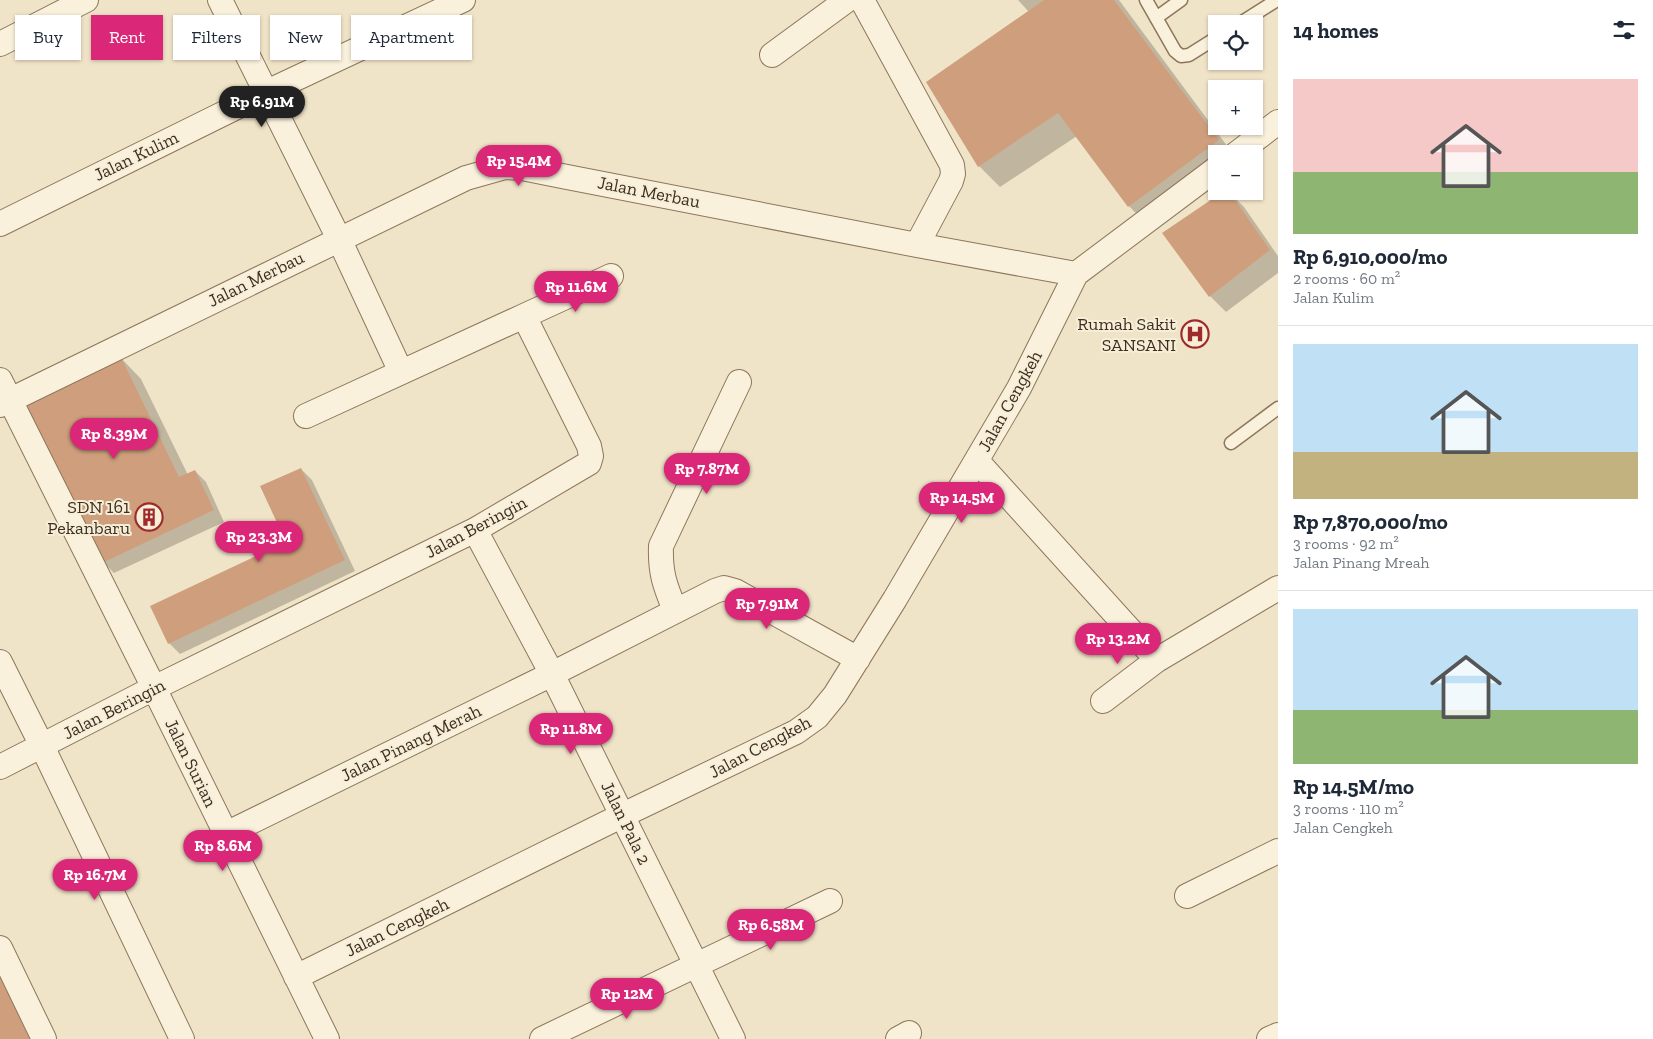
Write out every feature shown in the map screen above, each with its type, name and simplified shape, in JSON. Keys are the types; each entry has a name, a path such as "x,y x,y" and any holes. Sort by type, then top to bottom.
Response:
{"street":[{"path":"0,44 86,0"},
{"path":"220,0 339,238 400,372"},
{"name":"Jalan Kulim","path":"0,224 266,92 463,0"},
{"path":"772,55 847,0"},
{"path":"862,0 952,165 953,174 951,181 917,245"},
{"path":"1248,145 1278,122"},
{"name":"Jalan Merbau","path":"3,395 466,178 506,167 567,176 917,245 1076,274"},
{"path":"1076,274 1208,175"},
{"name":"Jalan Cengkeh","path":"296,977 623,815 796,732 817,717 835,695 858,659 1020,388 1076,274"},
{"path":"306,416 611,276"},
{"name":"Jalan Beringin","path":"0,767 154,688 474,530 589,463 591,456 589,446 524,316"},
{"path":"675,610 664,584 660,565 661,546 739,382"},
{"name":"Jalan Surian","path":"3,395 154,688 327,1039"},
{"path":"977,460 1157,660"},
{"name":"Jalan Pala 2","path":"474,530 552,674 733,1039"},
{"name":"Jalan Pinang Merah","path":"226,834 552,674 675,610 724,588 735,591 858,659"},
{"path":"1103,701 1157,660 1278,588"},
{"path":"0,662 182,1039"},
{"path":"1187,896 1278,850"},
{"path":"542,1039 830,901"},
{"path":"0,948 44,1039"},
{"path":"1269,1039 1278,1035"}],"lane":[{"path":"1146,0 1174,51 1181,56 1189,55 1208,43"},
{"path":"1156,18 1182,0"},
{"path":"1253,15 1277,0"},
{"path":"1231,443 1278,408"}],"building":[{"path":"1044,0 1114,0 1208,125 1208,135 1215,135 1219,140 1212,145 1208,145 1208,148 1128,207 1058,113 978,167 926,82"},
{"path":"1211,200 1235,200 1270,250 1209,297 1162,233"},
{"path":"120,355 179,477 195,470 214,510 102,563 23,401"},
{"path":"301,468 345,560 168,644 150,606 286,542 260,486"},
{"path":"0,969 35,1039 0,1039"}],"place":[{"name":"Rumah Sakit SANSANI","path":"1195,334"},
{"name":"SDN 161 Pekanbaru","path":"149,517"}]}
